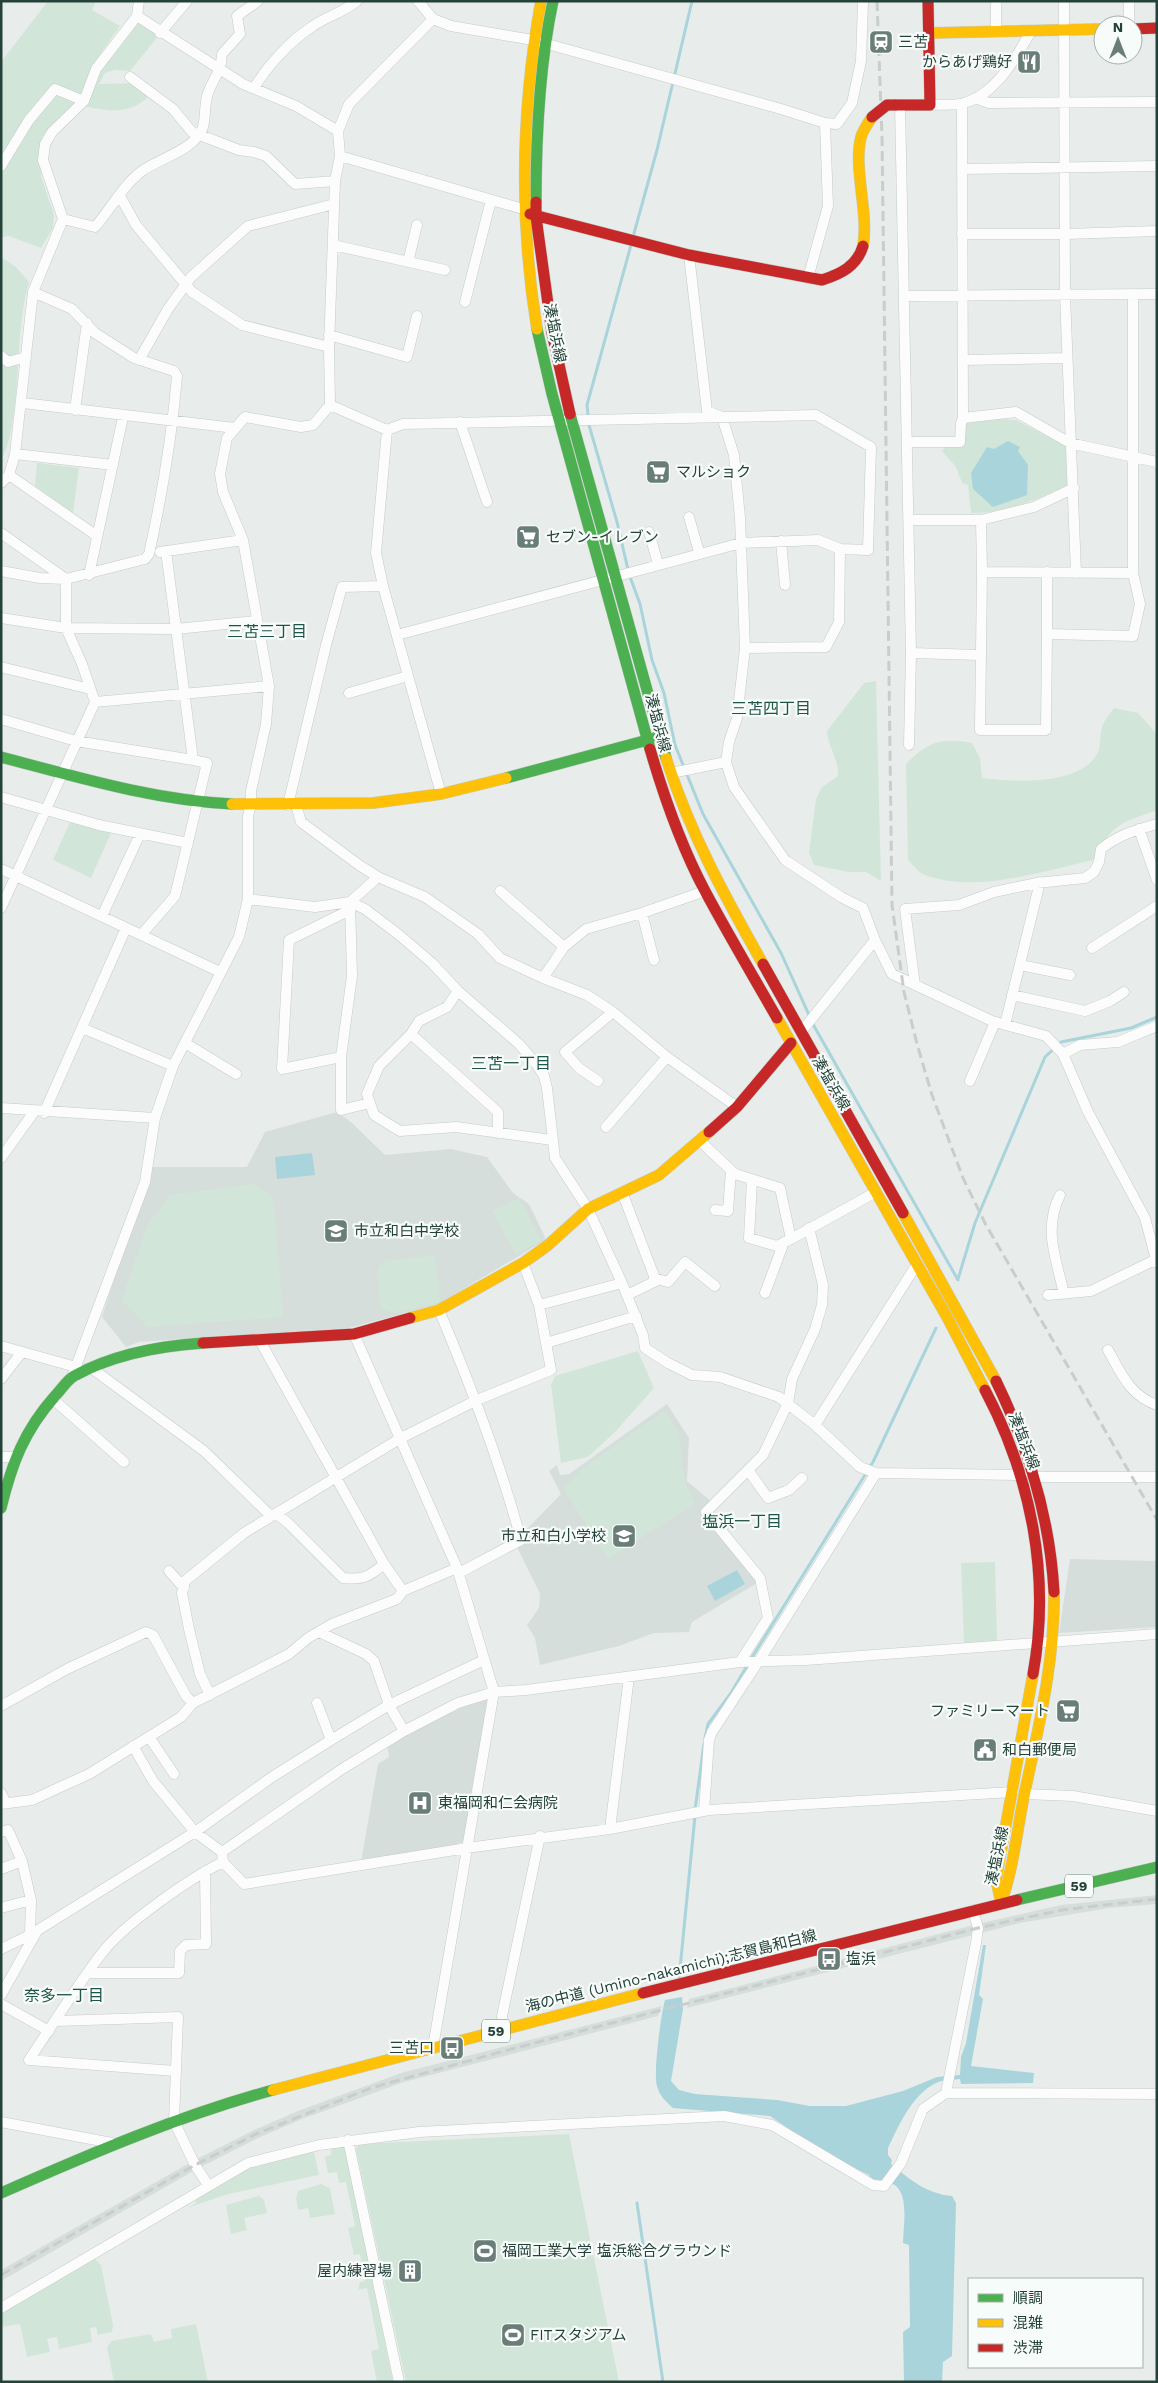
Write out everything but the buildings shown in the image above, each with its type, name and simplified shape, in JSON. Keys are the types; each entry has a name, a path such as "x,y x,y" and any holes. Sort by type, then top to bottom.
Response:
{"main road":[{"name":"湊塩浜線","path":"541,1 538,41 536,217 565,420"},
{"name":"湊塩浜線","path":"553,1 538,41 526,97 523,209 538,336 565,420 609,578 671,773 698,846 991,1370 1015,1421 1036,1477 1050,1546 1054,1594 1051,1642 1040,1724 1019,1793"},
{"path":"523,209 536,217 689,255 822,280 840,274 852,265 864,248 859,151 861,136 872,117 887,105 930,105 928,1"},
{"path":"1143,29 1157,28"},
{"path":"929,33 1093,29"},
{"name":"湊塩浜線","path":"609,578 647,741 667,809 684,851 917,1264 995,1408 1022,1475 1039,1558 1041,1597 1039,1643 1019,1793 1011,1877 1001,1903"},
{"path":"1,757 125,789 197,802 251,805 373,803 441,794 647,741 659,736"},
{"path":"1,1508 14,1457 39,1414 74,1372 94,1370 140,1350 259,1339 354,1334 439,1310 523,1264 560,1236 588,1209 659,1175 738,1107 791,1043"},
{"name":"海の中道 (Umino-nakamichi);志賀島和白線","path":"1,2193 113,2144 174,2121 248,2097 504,2028 1001,1903 1157,1867"}],"street":[{"path":"97,536 5,479 15,454 23,403 33,292 63,220 43,160 45,144 52,132 84,101 96,69 137,16 139,1"},
{"path":"160,32 187,1"},
{"path":"63,220 95,227 141,172 176,154 200,133 203,129 205,101 220,71 222,54 240,34 236,16 258,1"},
{"path":"254,88 292,42 314,24 344,12 357,1"},
{"path":"418,1 434,19 450,26 538,41 781,108 825,123 837,124 852,103 861,61 863,1"},
{"path":"996,1 996,31"},
{"path":"1064,1 1065,295 1076,573"},
{"path":"1129,1 1129,15"},
{"path":"137,16 220,71 243,84 296,106 338,131"},
{"path":"1,1346 74,1372 145,1182 155,1118 173,1066 239,938 248,899 248,816 251,805 251,791 266,724 269,686 243,540 223,492 220,474 227,438 245,417 301,427 313,425 330,405 329,335 335,181 340,156 338,131 349,104 434,19"},
{"path":"930,105 962,104 978,98 992,88 1018,54 1031,31"},
{"path":"130,77 173,109 192,132 200,133 228,146 266,156 295,184 335,181"},
{"path":"1,166 29,120 55,90 84,101"},
{"path":"978,98 989,103 1157,102"},
{"path":"908,442 960,442 963,418 962,104"},
{"path":"897,105 908,442 911,653 909,744"},
{"path":"808,278 828,206 825,123"},
{"path":"340,156 523,209"},
{"path":"962,169 1157,166"},
{"path":"120,196 136,225 192,292 242,325 329,347"},
{"path":"465,302 490,200"},
{"path":"139,360 168,309 191,277 248,226 334,204"},
{"path":"408,262 417,225"},
{"path":"962,234 1066,234 1157,231"},
{"path":"333,245 445,270"},
{"path":"689,255 707,411 722,417"},
{"path":"1,571 40,578 66,579 89,575 145,559 149,554 165,483 173,422 177,376 174,371 139,360 95,333 72,309 33,292"},
{"path":"1047,634 1133,636 1140,604 1133,573 1133,294"},
{"path":"904,296 1157,294"},
{"path":"329,335 407,357 417,316"},
{"path":"75,410 86,323"},
{"path":"1,356 8,362 26,357"},
{"path":"963,360 1067,358"},
{"path":"23,403 123,417 235,428"},
{"path":"330,405 387,430 403,424 460,422 816,415 871,447 868,550 840,549 818,540 741,542 397,635"},
{"path":"963,418 1016,412 1070,443 1157,462"},
{"path":"89,575 123,417"},
{"path":"722,417 734,455 741,542 745,648 737,718 729,742 726,762 734,787 786,860 841,897 863,908 875,940 892,974 1000,1024 1046,1036 1063,1054 1088,1112 1145,1218 1156,1261 1091,1291 1048,1295"},
{"path":"460,422 487,502"},
{"path":"387,430 376,553 383,586 441,794"},
{"path":"15,454 113,465"},
{"path":"909,520 982,520 1034,507 1074,488"},
{"path":"689,517 699,552"},
{"path":"982,520 980,730 1046,730 1047,572"},
{"path":"649,532 658,564"},
{"path":"1,533 66,579"},
{"path":"149,554 243,540"},
{"path":"781,541 784,585"},
{"path":"745,648 826,647 839,622 840,549"},
{"path":"166,551 193,760"},
{"path":"982,572 1133,573"},
{"path":"1,908 95,702 82,664 66,628 66,579"},
{"path":"383,586 342,587 326,645 292,805 302,822 378,877 425,897 478,934 500,958 543,978 587,995 613,1012 666,1057 738,1107"},
{"path":"1,618 66,628 176,629 256,621"},
{"path":"911,653 980,655"},
{"path":"1,667 90,689"},
{"path":"349,693 408,676"},
{"path":"95,702 269,686"},
{"path":"1,719 76,741 207,763 176,896 141,935"},
{"path":"671,773 726,762"},
{"path":"1,796 99,825 188,843"},
{"path":"915,985 905,908 959,905 994,892 1040,882 1085,878 1094,872 1099,862 1101,849 1122,835 1157,824"},
{"path":"1139,829 1157,880"},
{"path":"102,916 140,834"},
{"path":"1,869 220,972"},
{"path":"341,1057 282,1069 289,940 350,906 378,877"},
{"path":"970,1081 1000,1024 1012,995 1040,882"},
{"path":"500,891 564,947"},
{"path":"543,978 564,947 586,928 642,913 705,891"},
{"path":"248,899 315,907 350,906 365,910 398,934 432,963 458,991 518,1044 544,1076 555,1158 588,1209 636,1316 643,1335 645,1348 668,1363 692,1375 720,1378 779,1397 815,1425 860,1466 876,1472 1022,1475"},
{"path":"350,906 352,976 341,1057 341,1110 370,1103"},
{"path":"1092,948 1157,906"},
{"path":"642,913 654,960"},
{"path":"1,1158 39,1112 82,1028 126,928"},
{"path":"801,1032 875,940"},
{"path":"1020,965 1070,975"},
{"path":"458,991 447,1007 420,1021 412,1034 379,1066 367,1094 374,1115 400,1131 456,1127 552,1140"},
{"path":"1012,995 1085,1011 1110,1001 1124,992"},
{"path":"598,1080 579,1068 565,1052 613,1012"},
{"path":"1063,1054 1080,1045 1118,1042 1157,1026"},
{"path":"82,1028 173,1066"},
{"path":"412,1034 498,1112 498,1133"},
{"path":"185,1042 236,1074"},
{"path":"606,1127 666,1057"},
{"path":"1,1108 39,1112 155,1118"},
{"path":"700,1141 735,1174 780,1188 787,1240 766,1293"},
{"path":"715,1210 728,1211 731,1170"},
{"path":"752,1180 749,1238 776,1246 876,1192"},
{"path":"622,1192 656,1281 627,1295"},
{"path":"1060,1195 1050,1220 1064,1294"},
{"path":"740,1662 768,1618 760,1578 706,1512 763,1455 788,1403 792,1379 814,1329 822,1304 823,1285 809,1228"},
{"path":"654,1278 668,1282 686,1262 715,1286"},
{"path":"210,1695 200,1674 192,1643 182,1594 185,1581 244,1533 400,1438 477,1400 551,1370 538,1305 523,1264"},
{"path":"815,1425 917,1264"},
{"path":"538,1305 622,1284"},
{"path":"1,1793 4,1804 32,1800 89,1774 181,1717 193,1703 289,1654 332,1624 397,1599 403,1591 458,1571 520,1540 506,1484 477,1400 439,1310"},
{"path":"546,1342 636,1316"},
{"path":"354,1334 458,1571 494,1692 434,2047"},
{"path":"259,1339 334,1477 384,1564 403,1591"},
{"path":"1108,1350 1130,1389 1157,1406"},
{"path":"1,1379 22,1352"},
{"path":"94,1370 204,1451 271,1516"},
{"path":"53,1399 124,1462"},
{"path":"1,1457 14,1457"},
{"path":"748,1470 768,1498 789,1490 802,1478"},
{"path":"704,1811 708,1740 876,1472"},
{"path":"1036,1477 1157,1477"},
{"path":"271,1516 278,1515 288,1523 343,1578 360,1580 375,1572 384,1564"},
{"path":"169,1571 184,1588"},
{"path":"1,1706 67,1669 146,1632 153,1635 186,1696 193,1703"},
{"path":"319,1632 366,1654 374,1661 389,1705 404,1731"},
{"path":"175,2071 29,2060 103,1951 131,1924 342,1769 404,1731 458,1703 494,1692 526,1690 740,1662 1157,1634"},
{"path":"1,1949 34,1932 195,1832 272,1777 389,1705 484,1660"},
{"path":"610,1829 629,1677"},
{"path":"317,1703 331,1740"},
{"path":"149,1737 174,1774"},
{"path":"133,1746 153,1781 195,1832 223,1857 244,1884 540,1836 610,1829 704,1811 1019,1793 1073,1796 1157,1811"},
{"path":"1,1832 8,1830 22,1861 31,1900 34,1932 1,1995"},
{"path":"504,2028 502,2016 540,1836"},
{"path":"1,1869 22,1861"},
{"path":"88,1973 179,1973 180,1951 186,1945 206,1944 204,1871"},
{"path":"1,1908 31,1900"},
{"path":"946,2092 976,1943 978,1928 973,1910"},
{"path":"1,2004 49,2031"},
{"path":"56,2021 178,2017 174,2121 195,2165 208,2185"},
{"path":"1,2308 248,2163 348,2140 420,2132 724,2116 772,2125 873,2185 884,2186 901,2163 923,2110 946,2092 1157,2094"},
{"path":"1,2122 113,2144"},
{"path":"348,2140 399,2382"}],"shaded area":[{"name":"市立和白中学校","path":"337,1112 351,1122 385,1155 451,1149 487,1157 513,1193 529,1204 545,1237 544,1241 438,1304 349,1328 139,1342 126,1347 102,1317 131,1226 150,1185 151,1167 247,1167 265,1132"},
{"name":"市立和白小学校","path":"667,1404 689,1438 687,1481 712,1502 702,1510 757,1583 692,1622 689,1632 654,1633 619,1646 540,1665 535,1638 527,1625 539,1608 540,1594 517,1547 527,1540 525,1531 561,1494 549,1471 557,1465 560,1475 569,1474"},
{"path":"1070,1559 1157,1561 1157,1627 1059,1633"},
{"name":"東福岡和仁会病院","path":"487,1695 490,1696 463,1843 361,1862 378,1764 389,1757 387,1744"},
{"path":"1157,1895 1157,1904 1109,1908 1020,1923 687,2008 689,1999 977,1924 1061,1905"},
{"path":"662,2006 658,2016 404,2082 302,2119 258,2138 197,2169 1,2281 1,2270 193,2161 254,2130 298,2111 401,2073"}],"green space":[{"path":"48,1 96,1 92,10 120,26 98,57 98,69 137,18 160,34 130,71 115,70 105,73 99,84 142,83 147,98 130,108 121,110 103,110 74,104 42,137 41,176 54,215 53,228 41,248 9,236 1,237 1,62"},
{"path":"1,257 16,267 29,282 22,314 14,412 8,442 1,460"},
{"path":"1001,419 1016,420 1066,446 1068,485 1009,508 971,513 968,485 962,483 956,467 942,451 945,447 964,446 966,423"},
{"path":"37,463 79,468 73,513 35,486"},
{"path":"876,681 881,881 866,872 848,872 814,865 809,853 816,799 822,787 838,776 837,764 829,743 827,731 864,683"},
{"path":"1114,708 1138,713 1157,734 1157,810 1118,826 1106,839 1093,860 1009,879 965,882 944,880 925,875 918,871 908,860 906,764 921,751 928,746 943,741 972,743 980,758 982,778 1028,781 1061,777 1076,772 1088,764 1097,754 1103,724"},
{"path":"70,822 111,833 91,878 53,860"},
{"path":"253,1184 273,1197 283,1317 148,1327 122,1300 147,1226 170,1195"},
{"path":"519,1198 541,1241 515,1254 493,1211"},
{"path":"435,1255 440,1302 396,1313 381,1309 377,1269 384,1261"},
{"path":"638,1351 654,1388 616,1431 588,1457 561,1463 551,1385 555,1376"},
{"path":"664,1411 678,1432 685,1483 695,1503 608,1559 564,1489 582,1469"},
{"path":"995,1562 997,1642 964,1643 961,1563"},
{"name":"福岡工業大学 塩浜総合グラウンド","path":"569,2134 619,2382 406,2382 356,2149 359,2144"},
{"path":"345,2147 393,2382 377,2382 371,2351 379,2349 367,2288 358,2290 360,2282 365,2281 360,2254 354,2255 348,2228 355,2226 346,2182 339,2183 337,2172 328,2173 325,2157 331,2155 331,2149"},
{"path":"314,2152 319,2175 228,2194 187,2208 196,2203 196,2197 250,2166"},
{"path":"321,2184 330,2188 335,2214 310,2218 308,2208 298,2210 296,2198 298,2191"},
{"path":"259,2196 264,2200 267,2213 244,2218 247,2230 231,2234 226,2205"},
{"path":"93,2257 101,2265 113,2325 112,2332 98,2335 96,2327 90,2328 92,2342 59,2349 57,2337 47,2339 50,2352 27,2357 20,2324 1,2327 1,2312"},
{"path":"196,2324 208,2382 114,2382 107,2347 112,2341 151,2334 154,2342 172,2338 171,2329"}],"water":[{"path":"1008,441 1020,447 1018,451 1028,465 1027,495 993,507 973,489 971,473 987,447 994,449"},
{"path":"312,1153 315,1175 277,1179 275,1157"},
{"path":"737,1570 745,1584 715,1601 707,1586"},
{"path":"983,1945 986,1945 979,1995 983,1999 971,2066 1034,2073 1033,2083 961,2084 960,2079 941,2081 931,2086 915,2100 902,2119 888,2148 888,2155 892,2160 891,2164 898,2170 926,2189 952,2196 956,2203 952,2356 943,2362 942,2382 904,2382 903,2332 910,2327 909,2245 903,2243 904,2209 900,2190 884,2180 870,2180 869,2175 826,2154 770,2116 673,2108 659,2092 656,2079 663,2007 665,2000 682,1997 683,2009 671,2081 679,2090 695,2094 777,2100 810,2106 846,2106 903,2091 937,2077 960,2075 961,2057 966,2043"}],"waterway":[{"path":"633,237 657,150 692,1"},
{"path":"631,245 587,405 589,425 617,522 629,574 640,604 652,660 664,693 675,745 703,814 781,953 814,1026 958,1280"},
{"path":"958,1279 975,1223 1045,1057 1061,1042 1131,1028 1157,1017"},
{"path":"751,1659 873,1462 936,1328"},
{"path":"705,1738 708,1724 731,1693 748,1664"},
{"path":"695,1810 704,1744"},
{"path":"679,1979 695,1816"},
{"path":"637,2203 663,2382"}],"railway":[{"path":"877,1 882,137 892,905 904,992 932,1095 963,1178 986,1225 1157,1520"},
{"path":"1,2275 195,2165 256,2134 371,2088 504,2051 978,1928 1062,1910 1157,1899"}],"traffic: fast":[{"path":"536,202 541,76 553,1"},
{"path":"537,329 552,394 650,749"},
{"path":"570,414 666,758"},
{"path":"506,778 655,738"},
{"path":"1,757 144,793 203,802 232,804"},
{"path":"1,1508 20,1448 44,1409 71,1378 89,1368 137,1352 169,1346 203,1343"},
{"path":"1017,1900 1157,1867"},
{"path":"1,2193 101,2150 169,2124 273,2090"}],"traffic: slow":[{"path":"537,329 527,247 525,165 529,83 541,1"},
{"path":"929,33 1093,29"},
{"path":"863,246 864,219 859,149 862,134 872,117"},
{"path":"666,758 675,786 697,838 721,888 763,964"},
{"path":"232,804 373,803 441,794 506,778"},
{"path":"777,1018 947,1317 985,1390"},
{"path":"410,1318 439,1310 523,1263 547,1246 588,1209 659,1175 709,1132"},
{"path":"903,1213 996,1381"},
{"path":"1001,1903 1012,1862 1045,1692 1052,1642 1054,1592"},
{"path":"1001,1902 996,1880 1033,1674"},
{"path":"273,2090 643,1993"}],"traffic: jam":[{"path":"895,105 930,105 928,1"},
{"path":"1143,29 1157,28"},
{"path":"872,117 887,105 895,105"},
{"path":"536,202 536,217 552,333 570,414"},
{"path":"530,214 689,255 822,280 836,275 852,264 857,259 863,246"},
{"path":"650,749 674,821 696,874 777,1018"},
{"path":"763,964 903,1213"},
{"path":"709,1132 737,1107 791,1043"},
{"path":"203,1343 354,1334 410,1318"},
{"path":"996,1381 1018,1432 1036,1484 1048,1537 1054,1592"},
{"path":"985,1390 1001,1423 1014,1457 1025,1492 1033,1528 1038,1564 1040,1601 1033,1674"},
{"path":"643,1993 1017,1900"}],"place":[{"name":"三苫","path":"881,42"},
{"name":"からあげ鶏好","path":"1029,62"},
{"name":"マルショク","path":"658,472"},
{"name":"セブン-イレブン","path":"528,537"},
{"name":"市立和白中学校","path":"336,1231"},
{"name":"市立和白小学校","path":"624,1536"},
{"name":"ファミリーマート","path":"1068,1711"},
{"name":"和白郵便局","path":"985,1750"},
{"name":"東福岡和仁会病院","path":"420,1803"},
{"name":"塩浜","path":"829,1959"},
{"name":"三苫口","path":"452,2048"},
{"name":"福岡工業大学 塩浜総合グラウンド","path":"485,2251"},
{"name":"屋内練習場","path":"410,2271"},
{"name":"FITスタジアム","path":"513,2335"}],"district":[{"name":"三苫三丁目","path":"267,631"},
{"name":"三苫四丁目","path":"771,708"},
{"name":"三苫一丁目","path":"511,1063"},
{"name":"塩浜一丁目","path":"742,1521"},
{"name":"奈多一丁目","path":"64,1995"}]}
